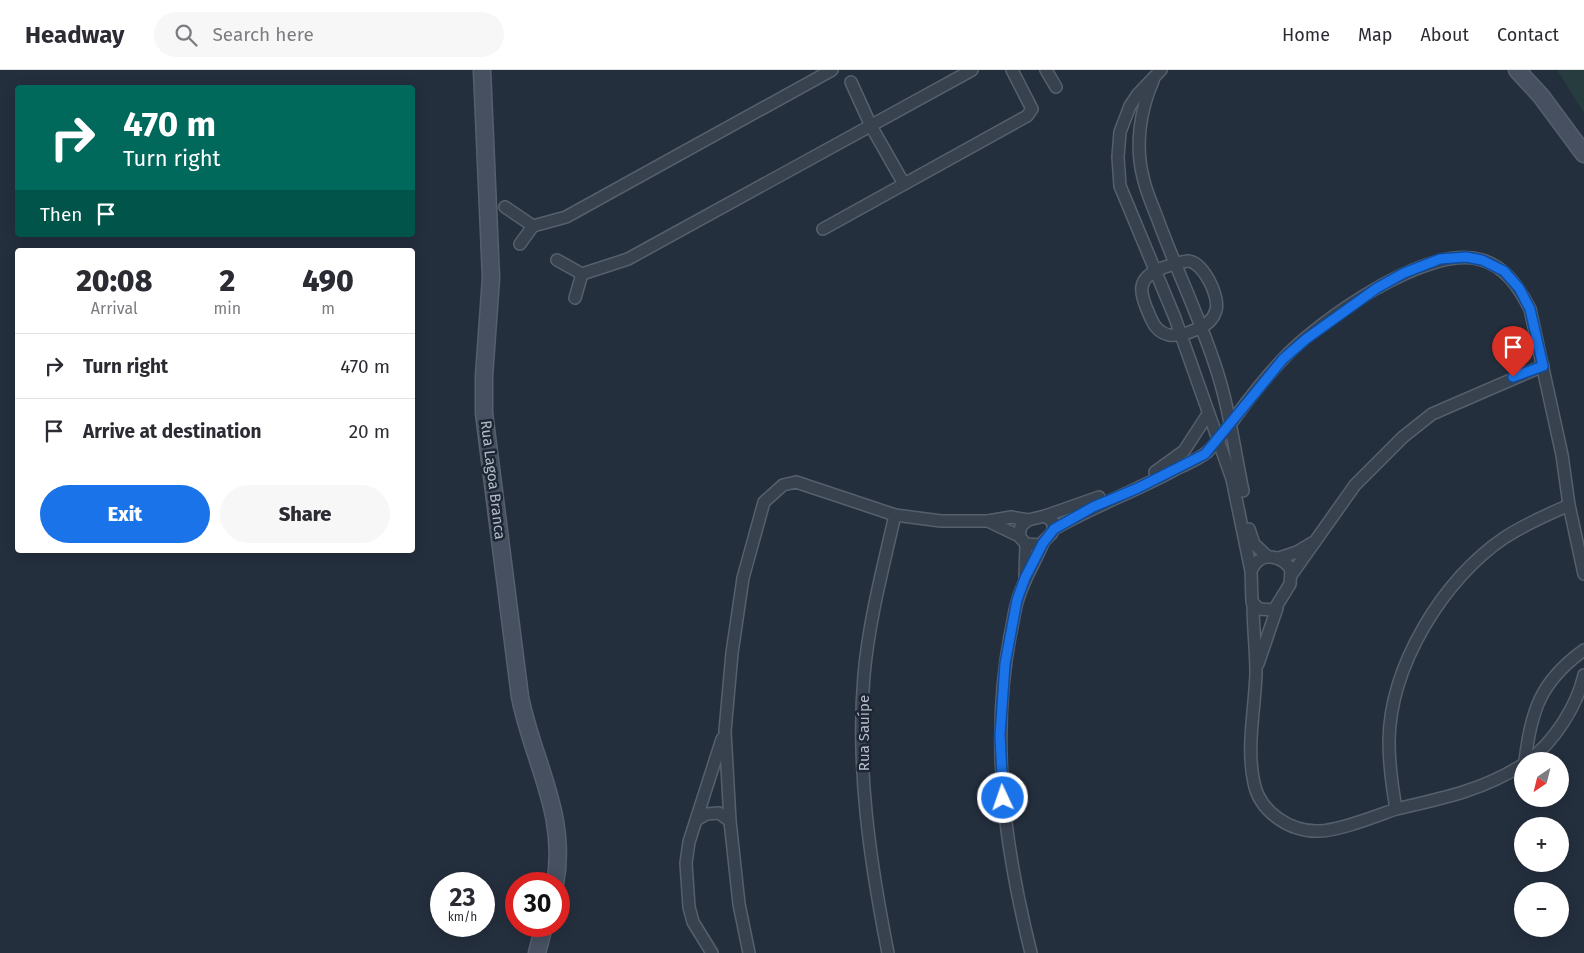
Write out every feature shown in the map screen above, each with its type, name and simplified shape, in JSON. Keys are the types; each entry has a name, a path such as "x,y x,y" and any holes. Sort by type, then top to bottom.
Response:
{"street":[{"name":"Rua Lagoa Branca","path":"482,70 491,278 484,383 484,413 520,697 524,719 554,807 558,839 557,872"},
{"path":"520,244 533,226 566,217 832,70"},
{"path":"557,260 582,274 628,259 972,70"},
{"path":"823,229 1030,114 1032,109 1012,70"},
{"path":"1046,70 1056,87"},
{"path":"1517,70 1541,96 1584,154"},
{"path":"1158,72 1141,122 1140,160 1144,182 1202,327 1227,399 1229,426 1251,571 1256,671 1252,730 1252,771 1254,784 1263,802 1273,815 1285,824 1320,832 1363,821 1396,809 1468,792 1514,771"},
{"path":"1158,72 1130,106 1120,132 1118,157 1120,186 1182,335 1208,414 1241,499 1252,540 1274,558 1288,565 1292,574"},
{"path":"851,82 872,126 904,184"},
{"path":"504,207 533,226"},
{"path":"1031,953 1010,858 1003,798 1000,735 1005,664 1017,600 1025,578 1043,543 1054,529 1093,507 1138,488 1198,458 1219,440 1253,394 1283,359 1349,307 1404,273 1440,259 1466,257 1482,260 1504,271 1519,288 1530,309 1543,366 1584,574"},
{"path":"1193,262 1206,274 1217,305 1212,318 1202,327 1182,335 1159,331 1154,326 1142,300 1141,286 1146,277 1155,271 1176,263 1193,262"},
{"path":"575,298 582,274"},
{"path":"1256,671 1276,608 1290,584 1292,574 1303,562 1313,542 1354,485 1403,437 1432,414 1543,366"},
{"path":"1227,399 1253,394"},
{"path":"1025,578 1023,540 1020,526 1028,520 1108,494 1150,475 1184,451 1208,414"},
{"path":"746,952 730,821 725,730 732,653 744,578 764,502 783,485 796,482 895,515 941,521 988,521 1012,517 1028,520"},
{"path":"1396,809 1390,772 1389,739 1394,706 1403,671 1418,637 1455,584 1503,538 1533,521 1569,505"},
{"name":"Rua Sauípe","path":"888,953 874,872 866,803 863,738 864,676 872,612 895,515"},
{"path":"1045,516 1054,523 1054,529"},
{"path":"988,521 1035,546 1043,543"},
{"path":"1251,571 1256,561 1297,552 1313,542"},
{"path":"1253,604 1264,610 1276,608"},
{"path":"1528,752 1530,720 1537,706 1560,668 1584,650"},
{"path":"1536,752 1552,737 1573,706 1584,674"},
{"path":"712,952 693,922 688,898 686,863 689,842 698,819 725,730"},
{"path":"698,819 707,814 719,813 730,821"},
{"path":"536,953 541,937"}],"green space":[{"path":"1557,70 1584,70 1584,113"}],"route":[{"path":"1003,798 1000,735 1005,664 1017,600 1025,578 1043,543 1054,529 1093,507 1164,476 1205,454 1219,440 1253,394 1283,359 1306,339 1377,288 1404,273 1440,259 1466,257 1482,260 1504,271 1519,288 1530,309 1543,366 1513,377"}]}
